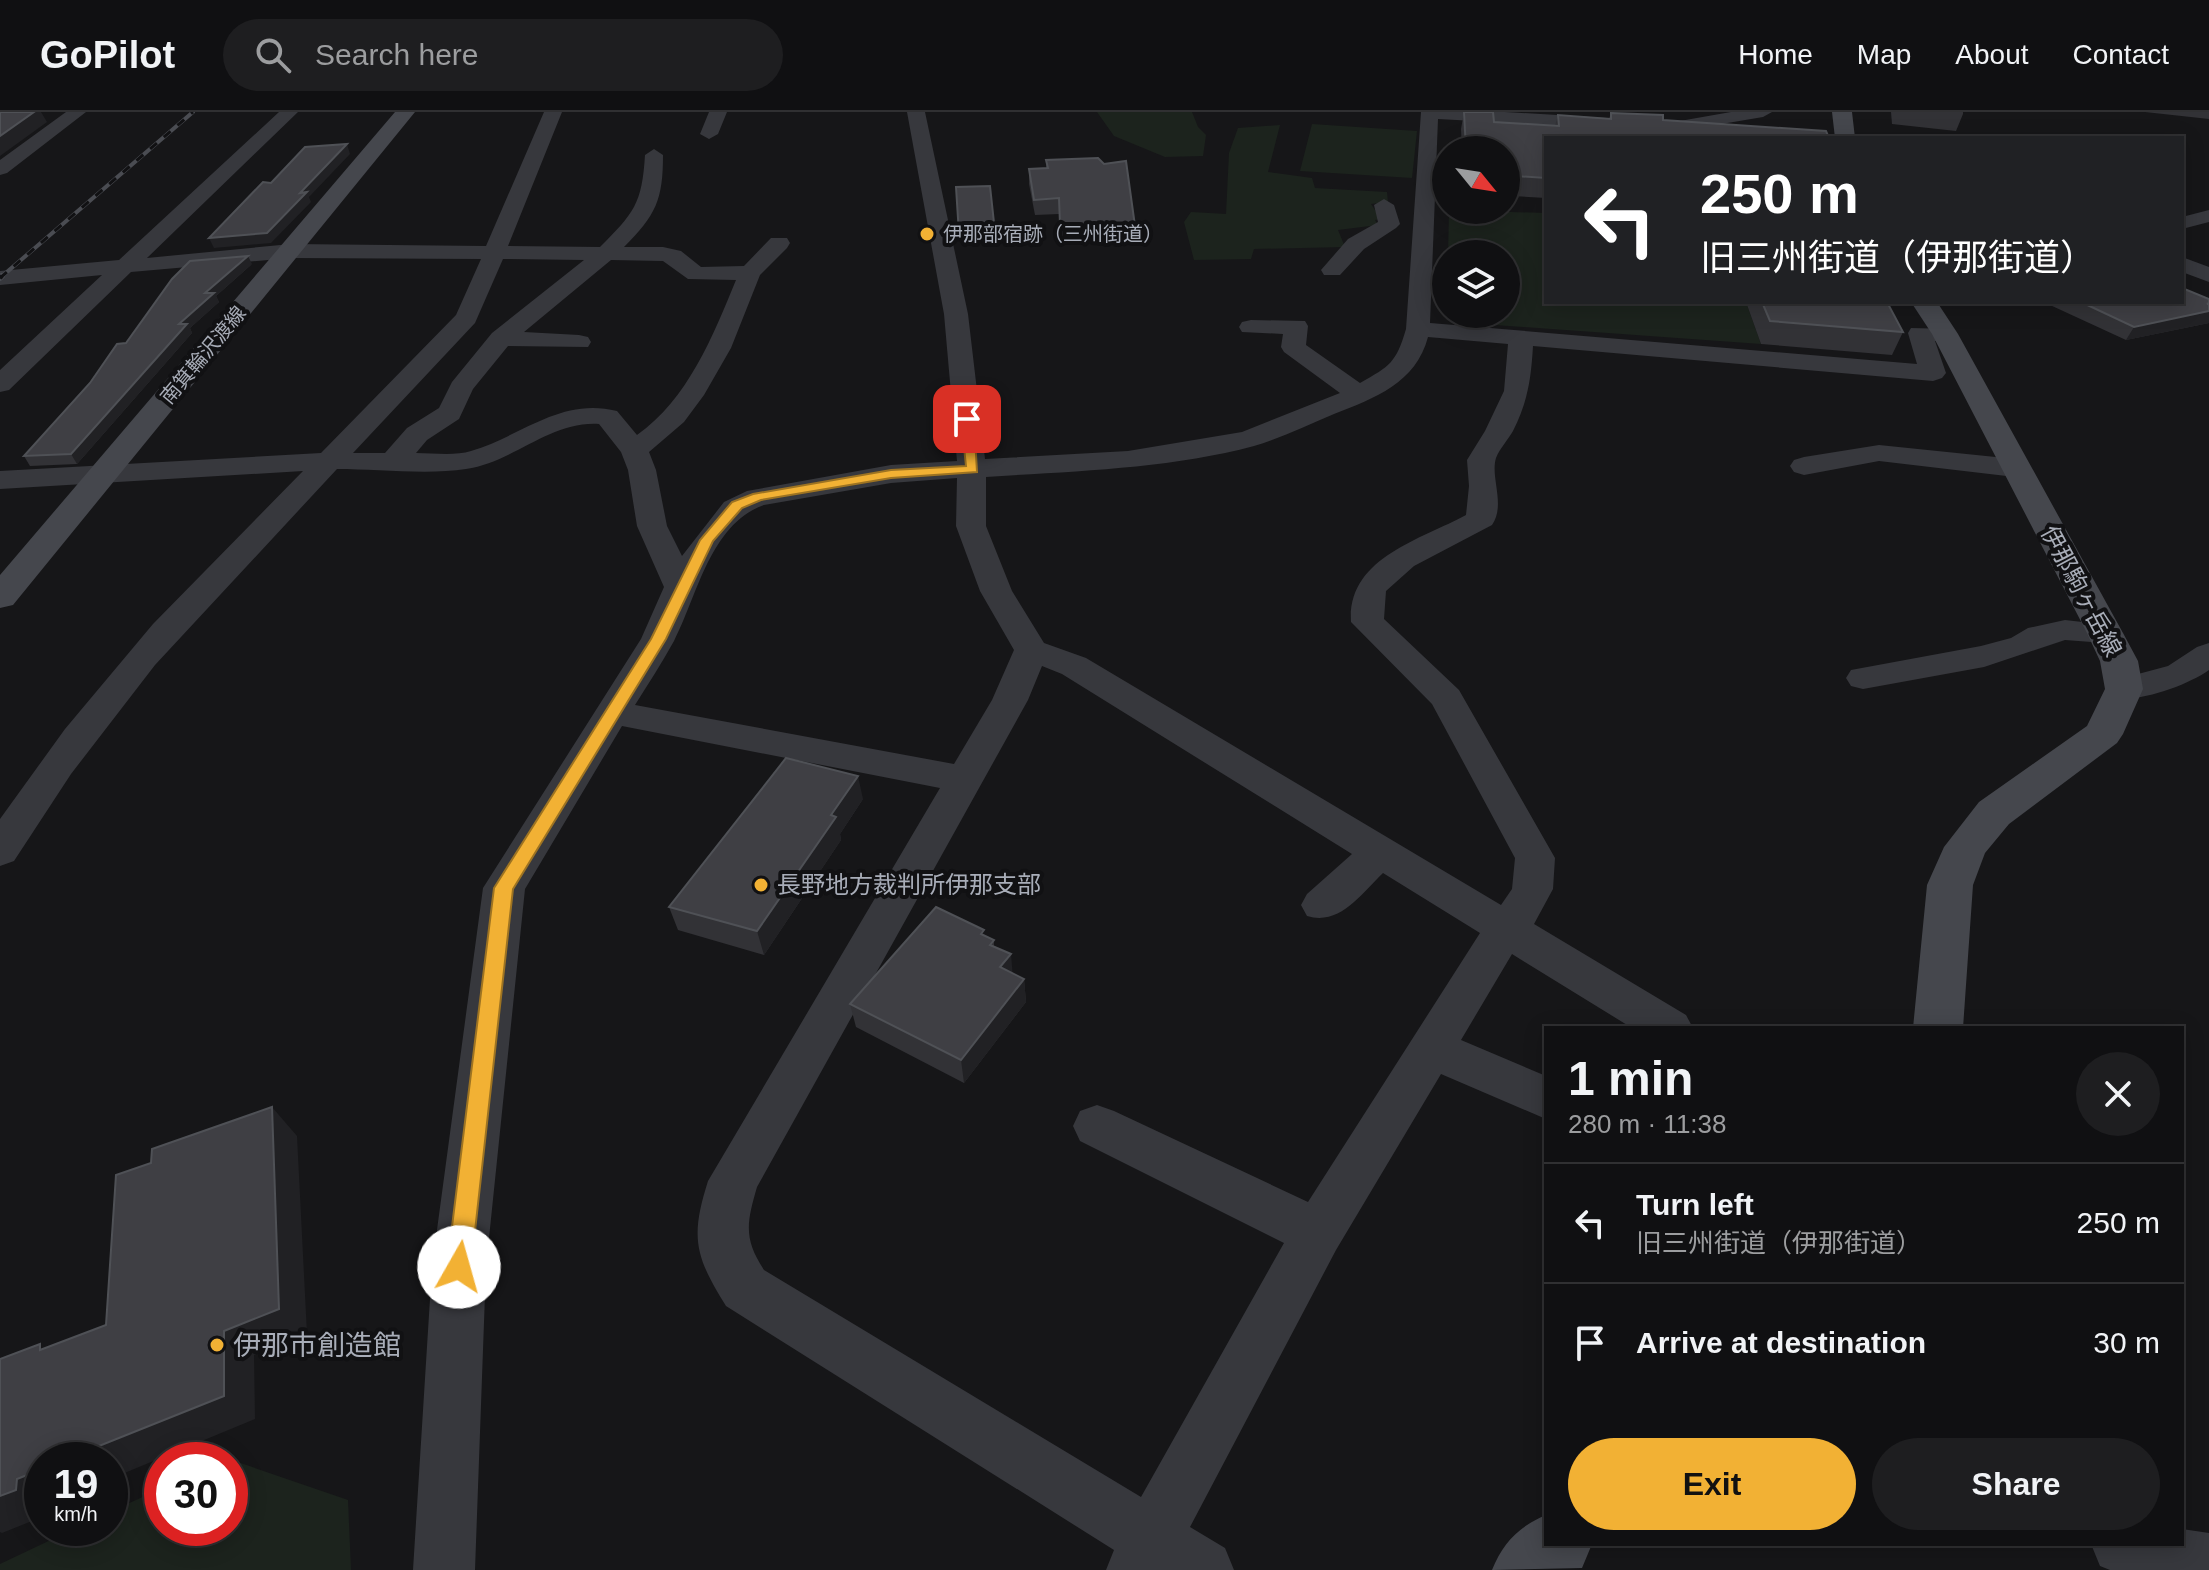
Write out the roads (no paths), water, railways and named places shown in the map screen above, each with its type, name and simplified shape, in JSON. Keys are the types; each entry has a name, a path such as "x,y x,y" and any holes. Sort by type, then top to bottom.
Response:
{"main road":[{"name":"南箕輪沢渡線","path":"0,597 405,112"},
{"path":"1842,112 1845,136"},
{"name":"伊那駒ヶ岳線","path":"1925,304 1945,334 2105,633 2119,661 2124,689 2103,734 1994,813 1966,847 1950,885 1938,1026"},
{"path":"1526,1570 1556,1546"}],"street":[{"path":"0,169 77,112"},
{"path":"0,384 289,112"},
{"path":"0,851 40,786 165,631 467,318 553,112"},
{"path":"709,134 718,112"},
{"path":"916,112 956,314 972,469 971,526 996,591 1031,650 1074,666 1667,1026"},
{"path":"444,1570 459,1267 504,888 658,639 707,540 737,505 891,474 1128,459 1234,441 1287,426 1359,395 1398,372 1410,357 1418,329 1428,113 1674,127 1706,116 1763,112"},
{"path":"395,459 417,434 450,413 461,388 501,338 606,253 638,221 653,189 654,155"},
{"path":"1332,270 1356,244 1389,224 1384,205"},
{"path":"2184,222 2209,216"},
{"path":"634,450 656,437 692,395 735,311 750,273 779,243"},
{"path":"0,278 291,251 673,256 696,274 750,273"},
{"path":"2184,265 2209,275"},
{"path":"1251,327 1296,326 1293,347 1359,395"},
{"path":"1418,329 1933,373 1920,333 1945,334"},
{"path":"501,338 579,342"},
{"path":"1144,1553 1318,1233 1505,929 1530,899 1536,878 1535,858 1446,698 1368,622 1366,603 1370,587 1389,570 1425,547 1481,519 1484,499 1481,460 1499,431 1517,391 1521,338"},
{"path":"0,480 329,461 465,461 483,458 520,436 586,413 607,417 634,450 642,470 652,526 681,588"},
{"path":"1804,466 1879,453 2015,468"},
{"path":"1863,678 1984,656 2023,645 2040,635 2065,630 2105,633"},
{"path":"1031,650 1010,700 733,1181 719,1226 726,1259 745,1288 1144,1553 1203,1570"},
{"path":"2124,689 2180,674 2209,654"},
{"path":"614,713 962,779"},
{"path":"1322,905 1380,852"},
{"path":"1433,1049 1544,1097"},
{"path":"1097,1126 1318,1233"},
{"path":"2130,1546 2209,1564"}],"railway":[{"path":"2,276 0,278 193,112"}],"place":[{"name":"伊那部宿跡（三州街道）","path":"927,234"},
{"name":"長野地方裁判所伊那支部","path":"761,885"},
{"name":"伊那市創造館","path":"217,1345"}]}
